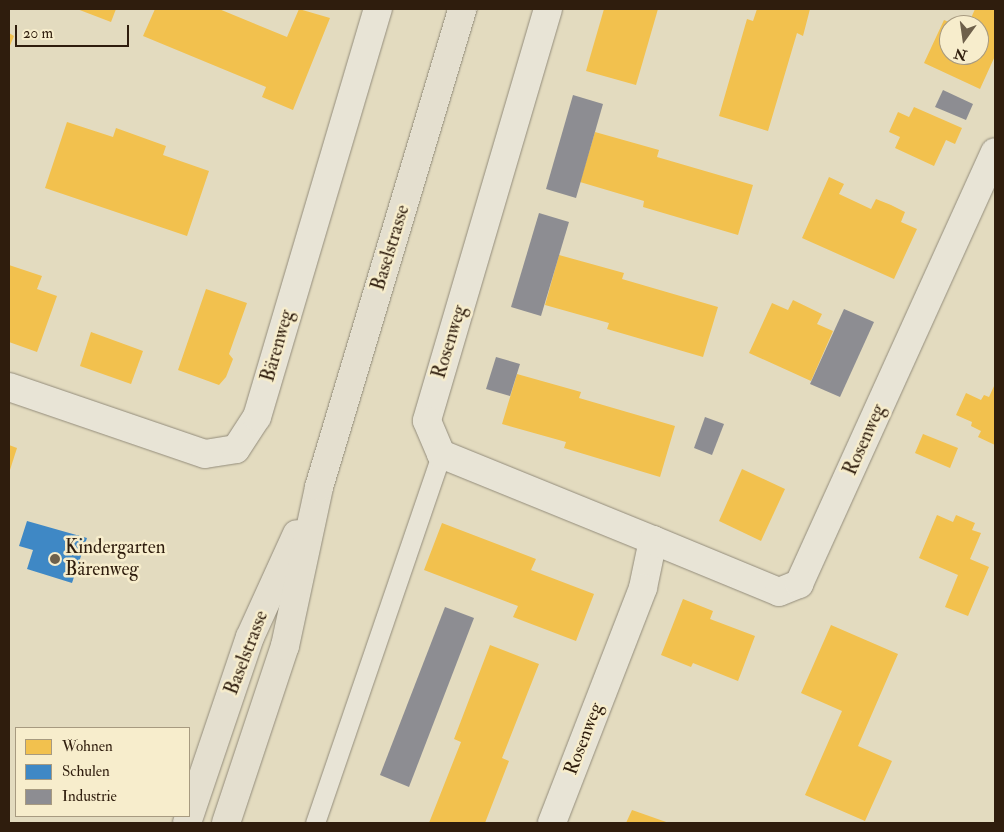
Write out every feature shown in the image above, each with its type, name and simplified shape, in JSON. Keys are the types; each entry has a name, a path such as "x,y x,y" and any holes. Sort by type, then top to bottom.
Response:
{"main road":[{"name":"Baselstrasse","path":"226,823 285,646 319,488 462,9"},
{"name":"Baselstrasse","path":"188,823 250,637 319,488"}],"street":[{"name":"Bärenweg","path":"9,387 205,454 236,449 257,417 378,9"},
{"name":"Rosenweg","path":"548,9 427,421 440,454 779,592 800,584 995,152"},
{"name":"Rosenweg","path":"552,823 643,588 653,540"}],"lane":[{"path":"315,823 440,454"}],"building: Wohnen":[{"path":"77,9 116,9 111,22"},
{"path":"155,9 219,9 287,37 299,9 330,18 293,110 262,97 266,87 143,36"},
{"path":"604,9 658,9 636,85 586,71"},
{"path":"757,9 810,9 803,36 797,33 768,131 719,116 747,19 753,21"},
{"path":"975,9 995,9 995,56 980,89 924,63 939,31 939,65 989,65 989,15 972,15"},
{"path":"9,33 14,36 9,48"},
{"path":"914,107 962,128 955,144 946,140 934,166 895,148 900,137 889,132 898,112 909,117"},
{"path":"67,122 113,137 116,128 166,146 163,155 209,171 187,236 45,188"},
{"path":"595,132 659,150 657,157 753,185 738,235 643,207 644,201 580,182"},
{"path":"829,177 844,184 839,194 871,209 876,199 891,205 905,212 901,222 917,229 894,279 802,238"},
{"path":"559,255 624,273 622,279 718,307 703,357 607,329 609,323 545,305"},
{"path":"9,265 42,276 37,289 57,296 37,352 9,342"},
{"path":"206,289 247,303 229,354 233,359 226,377 219,385 178,370"},
{"path":"793,300 822,314 817,324 833,331 811,381 749,353 772,303 788,310"},
{"path":"91,332 143,351 131,384 80,366"},
{"path":"517,374 581,392 579,398 675,426 660,477 564,448 566,442 502,424"},
{"path":"995,384 995,445 978,437 981,431 971,426 972,422 956,415 966,393 981,400 984,395 989,397"},
{"path":"923,434 958,448 950,468 915,453"},
{"path":"9,445 17,448 9,473"},
{"path":"742,469 785,489 761,541 719,521"},
{"path":"937,515 953,522 956,515 975,523 972,530 981,533 970,559 989,567 968,616 945,607 958,575 919,558"},
{"path":"442,523 536,559 531,570 594,594 576,641 513,617 518,606 424,570"},
{"path":"683,599 713,611 710,619 755,636 738,681 693,663 691,667 661,655"},
{"path":"831,625 898,654 858,746 892,761 865,821 805,795 842,711 801,693"},
{"path":"490,645 539,664 502,758 509,761 485,823 429,823 461,742 454,739"},
{"path":"632,810 669,823 626,823"}],"building: Schulen":[{"name":"Kindergarten Bärenweg","path":"27,521 87,538 72,583 27,569 33,550 19,546"}],"building: Industrie":[{"path":"943,90 973,104 966,120 935,107"},
{"path":"573,95 603,104 576,198 546,189"},
{"path":"539,213 569,222 541,316 511,307"},
{"path":"844,309 874,322 840,397 810,384"},
{"path":"496,357 520,364 510,396 486,389"},
{"path":"705,417 724,424 712,455 694,448"},
{"path":"445,607 474,618 409,787 380,775"}],"place":[{"name":"Kindergarten Bärenweg","path":"55,559"}]}
